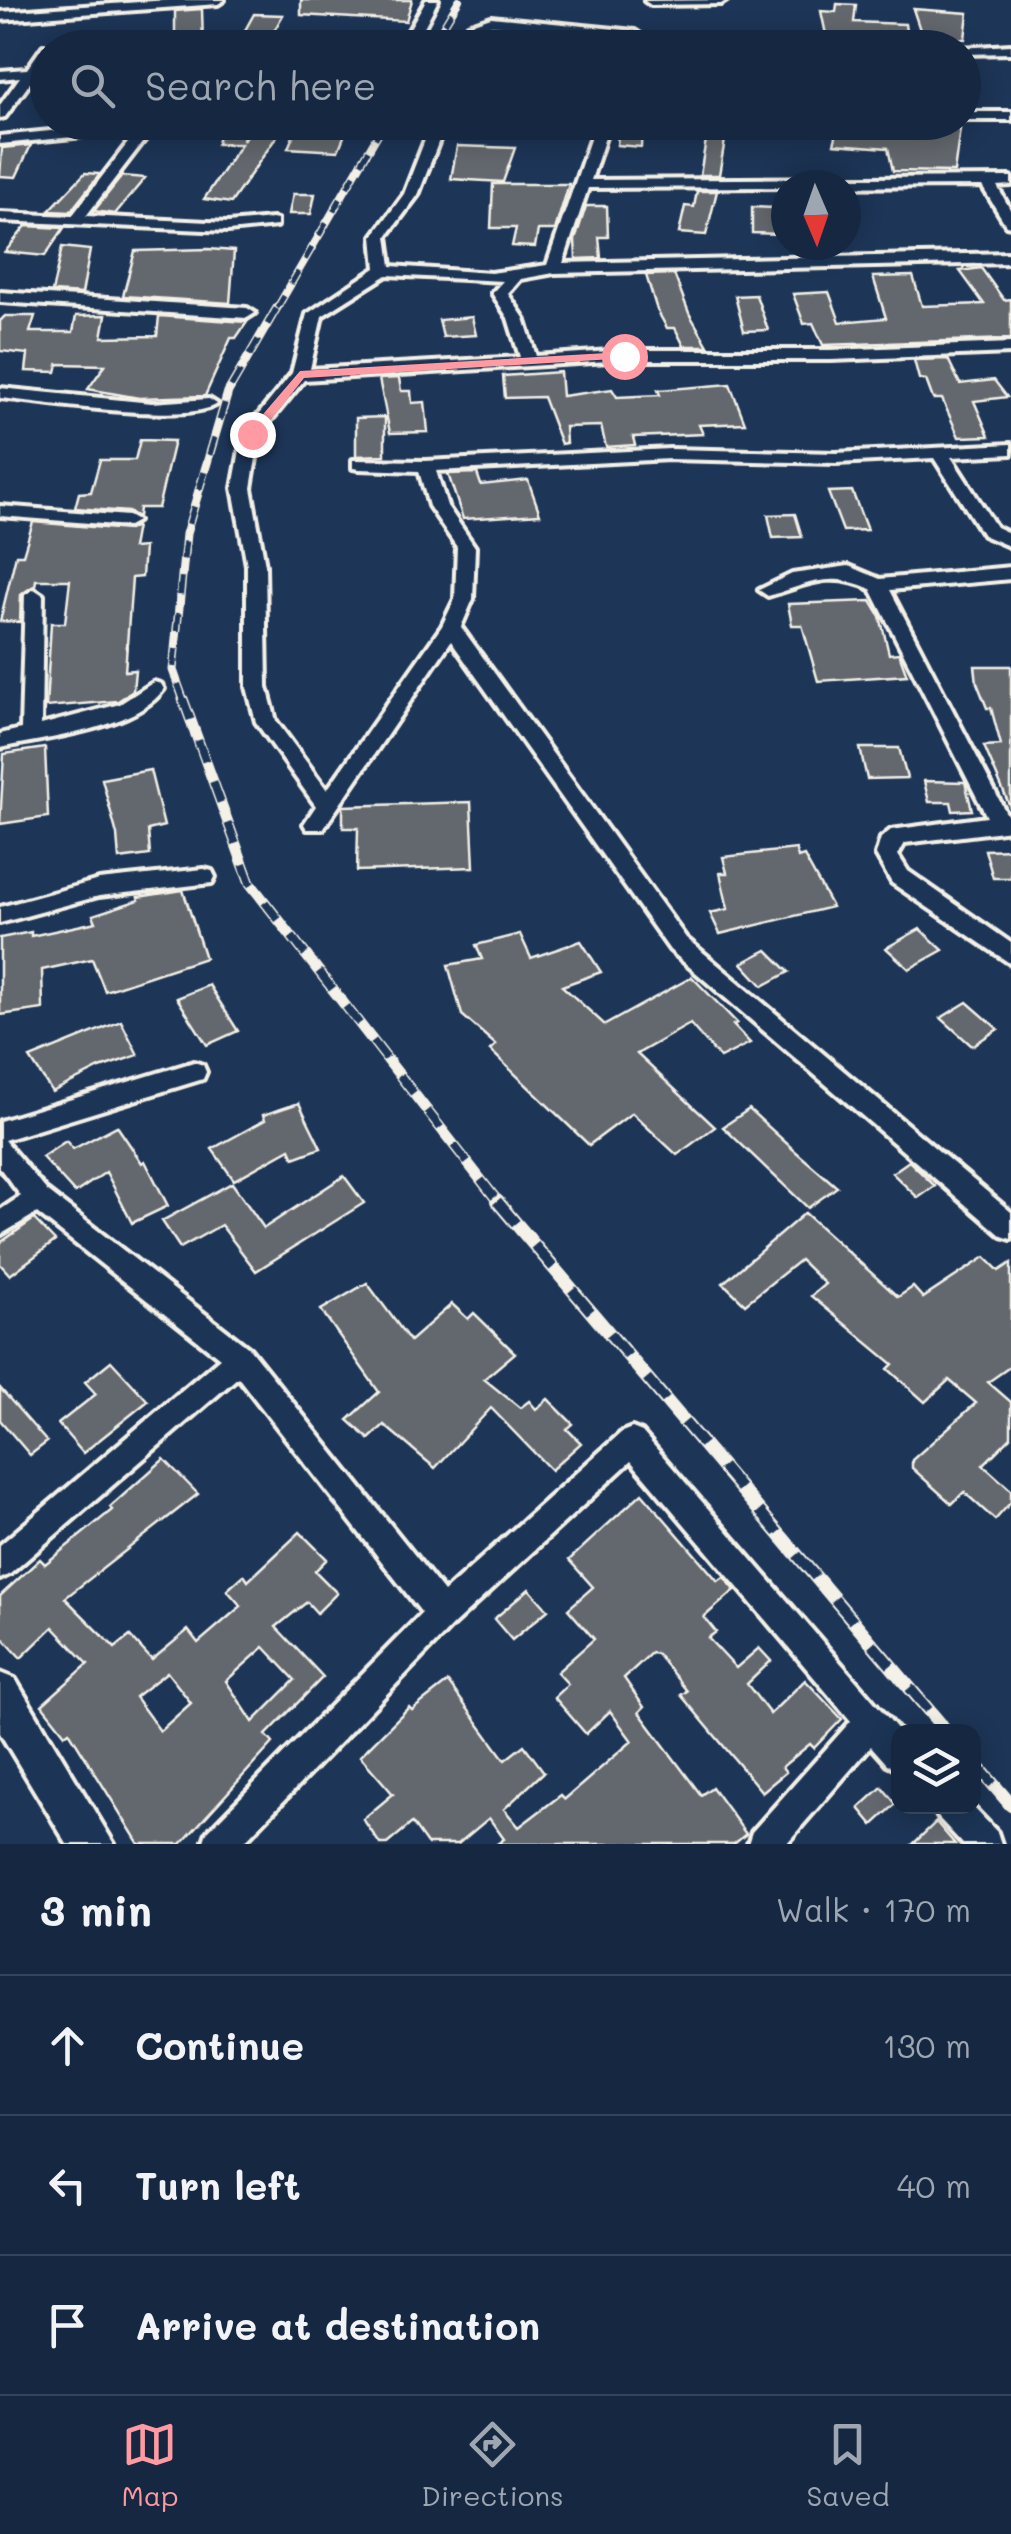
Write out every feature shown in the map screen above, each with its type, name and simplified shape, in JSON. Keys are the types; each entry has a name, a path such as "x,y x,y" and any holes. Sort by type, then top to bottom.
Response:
{"street":[{"path":"0,16 62,28 218,0"},
{"path":"416,30 432,0"},
{"path":"639,30 652,0 721,0"},
{"path":"471,30 500,20 564,30"},
{"path":"981,50 1011,49"},
{"path":"0,75 30,72"},
{"path":"0,114 30,73"},
{"path":"981,116 1011,116"},
{"path":"0,140 30,138"},
{"path":"76,220 137,140"},
{"path":"384,270 380,236 411,195 431,140"},
{"path":"554,268 598,140"},
{"path":"585,184 1011,181"},
{"path":"990,182 990,192 1011,222"},
{"path":"0,218 228,227 272,223"},
{"path":"328,806 266,722 257,687 256,565 242,488 252,434 300,375 315,314 384,270 442,277 516,276 554,268 1011,258"},
{"path":"516,276 500,293 516,318 528,360"},
{"path":"0,298 246,313"},
{"path":"300,375 528,360 1011,348"},
{"path":"0,393 152,408 209,404"},
{"path":"358,464 426,466 670,454 836,458 1009,445"},
{"path":"938,450 989,531 1011,541"},
{"path":"315,824 451,627 464,599 466,547 438,506 426,466"},
{"path":"0,511 128,520"},
{"path":"768,590 799,578 849,572 878,586 1011,573"},
{"path":"878,586 1006,822 899,836 889,844 887,855 900,877 1011,955"},
{"path":"31,734 34,595"},
{"path":"451,627 678,944 1011,1228"},
{"path":"0,741 128,710 150,697 154,690"},
{"path":"0,915 99,888 204,877"},
{"path":"0,1131 194,1072"},
{"path":"0,1148 38,1199 240,1358 442,1614"},
{"path":"0,1224 38,1199"},
{"path":"0,1564 240,1358"},
{"path":"219,1844 442,1614 632,1441 891,1746"},
{"path":"0,1694 92,1844"},
{"path":"764,1844 870,1723"},
{"path":"957,1814 985,1844"}],"building":[{"path":"301,0 412,0 406,21 301,15"},
{"path":"837,4 856,5 854,22 905,24 906,30 825,30 821,11 836,12"},
{"path":"202,9 203,30 175,30 175,11"},
{"path":"913,9 968,13 966,30 920,30"},
{"path":"254,14 283,15 274,30 245,30"},
{"path":"218,140 274,140 231,203 204,199 241,144 217,144"},
{"path":"291,140 343,140 338,151 288,148"},
{"path":"618,140 641,140 641,147 617,145"},
{"path":"706,140 725,140 719,175 700,175"},
{"path":"835,140 958,140 954,172 893,171 888,148 834,144"},
{"path":"31,145 16,177 0,176 2,148"},
{"path":"457,146 515,148 503,182 451,179"},
{"path":"85,173 100,174 70,212 49,211"},
{"path":"122,176 145,178 115,214 94,211"},
{"path":"493,184 569,184 555,230 538,230 535,247 512,246 516,228 491,228"},
{"path":"697,191 717,191 706,235 679,233 685,206 694,207"},
{"path":"293,194 315,194 311,214 289,214"},
{"path":"586,206 607,206 608,237 599,237 601,258 576,259 575,240"},
{"path":"752,207 771,208 771,234 752,233"},
{"path":"26,226 64,228 45,256 5,252"},
{"path":"62,247 90,250 82,294 52,292"},
{"path":"135,251 234,251 230,303 123,296"},
{"path":"981,268 1004,300 1011,299 1011,339 823,345 813,323 804,324 793,294 829,292 840,322 886,318 873,277 913,276 922,306 984,304 960,271"},
{"path":"674,274 689,313 708,346 684,346 675,328 667,328 657,310 646,275"},
{"path":"756,295 768,330 744,331 735,296"},
{"path":"106,315 102,337 157,336 159,316 247,322 236,338 231,338 205,396 139,398 88,389 105,365 58,364 56,372 26,371 28,354 0,351 0,321 5,316 35,316 30,332 73,332 76,316"},
{"path":"472,317 476,335 443,337 439,320"},
{"path":"948,359 960,384 994,380 1007,397 974,401 989,436 959,437 942,399 933,399 926,380 919,379 914,360"},
{"path":"560,372 562,396 612,389 617,397 660,395 658,390 730,384 745,423 699,425 703,434 633,437 635,445 606,447 601,426 565,427 566,443 561,444 543,397 505,398 503,376"},
{"path":"399,378 401,391 411,391 412,403 425,402 428,432 390,433 379,379"},
{"path":"385,417 385,455 356,456 356,418"},
{"path":"140,440 174,441 158,508 139,508 138,517 128,512 75,508 79,493 91,492 100,460 135,460"},
{"path":"477,473 481,485 528,480 540,514 463,519 448,474"},
{"path":"852,491 867,530 843,531 828,492"},
{"path":"795,514 802,537 773,538 768,515"},
{"path":"33,522 128,530 136,526 132,548 144,547 142,577 132,578 125,671 135,670 133,691 118,701 46,707 51,623 65,623 70,580 36,580 35,586 21,595 20,622 0,621 16,555 23,555"},
{"path":"871,601 880,616 889,654 899,653 907,675 818,681 802,625 792,625 788,604"},
{"path":"975,666 1011,666 1011,809 984,746 1001,745 991,708 987,708 977,683"},
{"path":"45,748 48,817 0,824 4,754"},
{"path":"860,748 899,748 907,778 867,779"},
{"path":"150,770 164,826 148,830 150,855 119,859 117,835 102,779"},
{"path":"924,781 965,782 972,810 953,811 951,802 929,802"},
{"path":"471,802 474,867 357,871 358,828 343,828 343,806"},
{"path":"796,849 798,858 804,856 832,907 720,934 710,913 728,909 720,873 727,873 723,857"},
{"path":"1011,849 1011,878 993,878 985,850"},
{"path":"183,890 205,958 105,991 92,959 42,970 43,1009 0,1015 0,938 31,932 31,936 96,922 93,915 139,900 138,897"},
{"path":"920,929 943,950 909,969 886,948"},
{"path":"520,934 531,958 581,941 601,972 562,986 605,1025 692,977 737,1023 733,1025 750,1043 720,1058 690,1024 637,1054 715,1127 677,1155 632,1113 589,1145 490,1050 496,1045 462,1015 448,965 482,959 476,945"},
{"path":"767,950 789,972 763,986 742,963"},
{"path":"209,985 238,1031 207,1045 177,998"},
{"path":"967,1002 998,1029 972,1046 941,1018"},
{"path":"121,1021 138,1055 100,1068 52,1092 30,1058"},
{"path":"299,1103 321,1148 294,1158 290,1149 234,1180 212,1149 265,1120 263,1115"},
{"path":"749,1109 837,1187 808,1208 723,1127"},
{"path":"117,1126 142,1163 145,1161 168,1206 132,1223 106,1172 75,1193 42,1157 66,1141 73,1149"},
{"path":"909,1161 935,1186 918,1198 892,1173"},
{"path":"344,1176 364,1203 256,1271 221,1225 180,1248 162,1221 232,1183 264,1228"},
{"path":"805,1213 898,1297 913,1287 923,1298 985,1257 999,1271 1011,1263 1011,1366 988,1382 1011,1402 1011,1437 983,1465 1011,1490 1011,1502 995,1520 964,1492 952,1504 912,1468 912,1460 976,1403 949,1380 925,1402 888,1369 893,1364 811,1296 825,1284 800,1260 745,1304 723,1283"},
{"path":"34,1219 55,1241 10,1275 0,1264 0,1243"},
{"path":"367,1283 410,1341 452,1304 468,1319 474,1313 515,1353 484,1379 520,1408 529,1401 536,1409 548,1399 573,1424 567,1429 581,1443 551,1470 491,1408 435,1468 384,1425 369,1439 348,1420 379,1392 321,1310"},
{"path":"111,1361 148,1401 83,1453 58,1424 96,1394 85,1382"},
{"path":"0,1388 47,1442 30,1455 0,1420"},
{"path":"164,1459 198,1494 65,1598 115,1648 130,1636 152,1660 188,1630 198,1643 241,1606 227,1590 244,1575 248,1581 300,1532 327,1559 315,1571 337,1593 317,1613 307,1602 276,1627 323,1677 266,1735 273,1743 181,1844 139,1844 69,1731 65,1734 42,1705 88,1664 53,1627 21,1658 0,1635 0,1596 40,1559 45,1564 112,1510 110,1507","holes":["264,1647 295,1680 253,1722 226,1681","167,1672 191,1703 160,1731 135,1697"]},
{"path":"642,1493 718,1581 724,1577 735,1590 704,1617 716,1632 708,1638 736,1668 759,1648 771,1661 747,1684 770,1714 805,1680 842,1719 814,1748 810,1744 782,1767 786,1772 762,1792 681,1695 687,1691 657,1654 651,1653 624,1678 644,1707 639,1712 701,1795 712,1787 746,1834 734,1844 497,1844 504,1839 489,1818 458,1844 427,1844 412,1823 387,1844 380,1844 363,1819 393,1794 360,1756 409,1707 412,1710 448,1682 505,1760 524,1745 544,1772 504,1809 519,1827 561,1795 565,1799 632,1741 610,1711 586,1734 554,1697 568,1684 557,1672 594,1639 568,1609 593,1587 569,1560"},
{"path":"529,1589 548,1610 512,1640 494,1619"},
{"path":"882,1787 891,1798 891,1809 873,1825 859,1808"},
{"path":"936,1822 955,1844 913,1844"}],"railway":[{"path":"441,30 459,0"},
{"path":"277,308 375,140"},
{"path":"184,701 173,670 186,534 228,392 278,306"},
{"path":"183,699 250,883 499,1203"},
{"path":"497,1201 940,1724"},
{"path":"981,1770 1011,1805"}],"route":[{"path":"252,434 300,375 624,356"}]}
